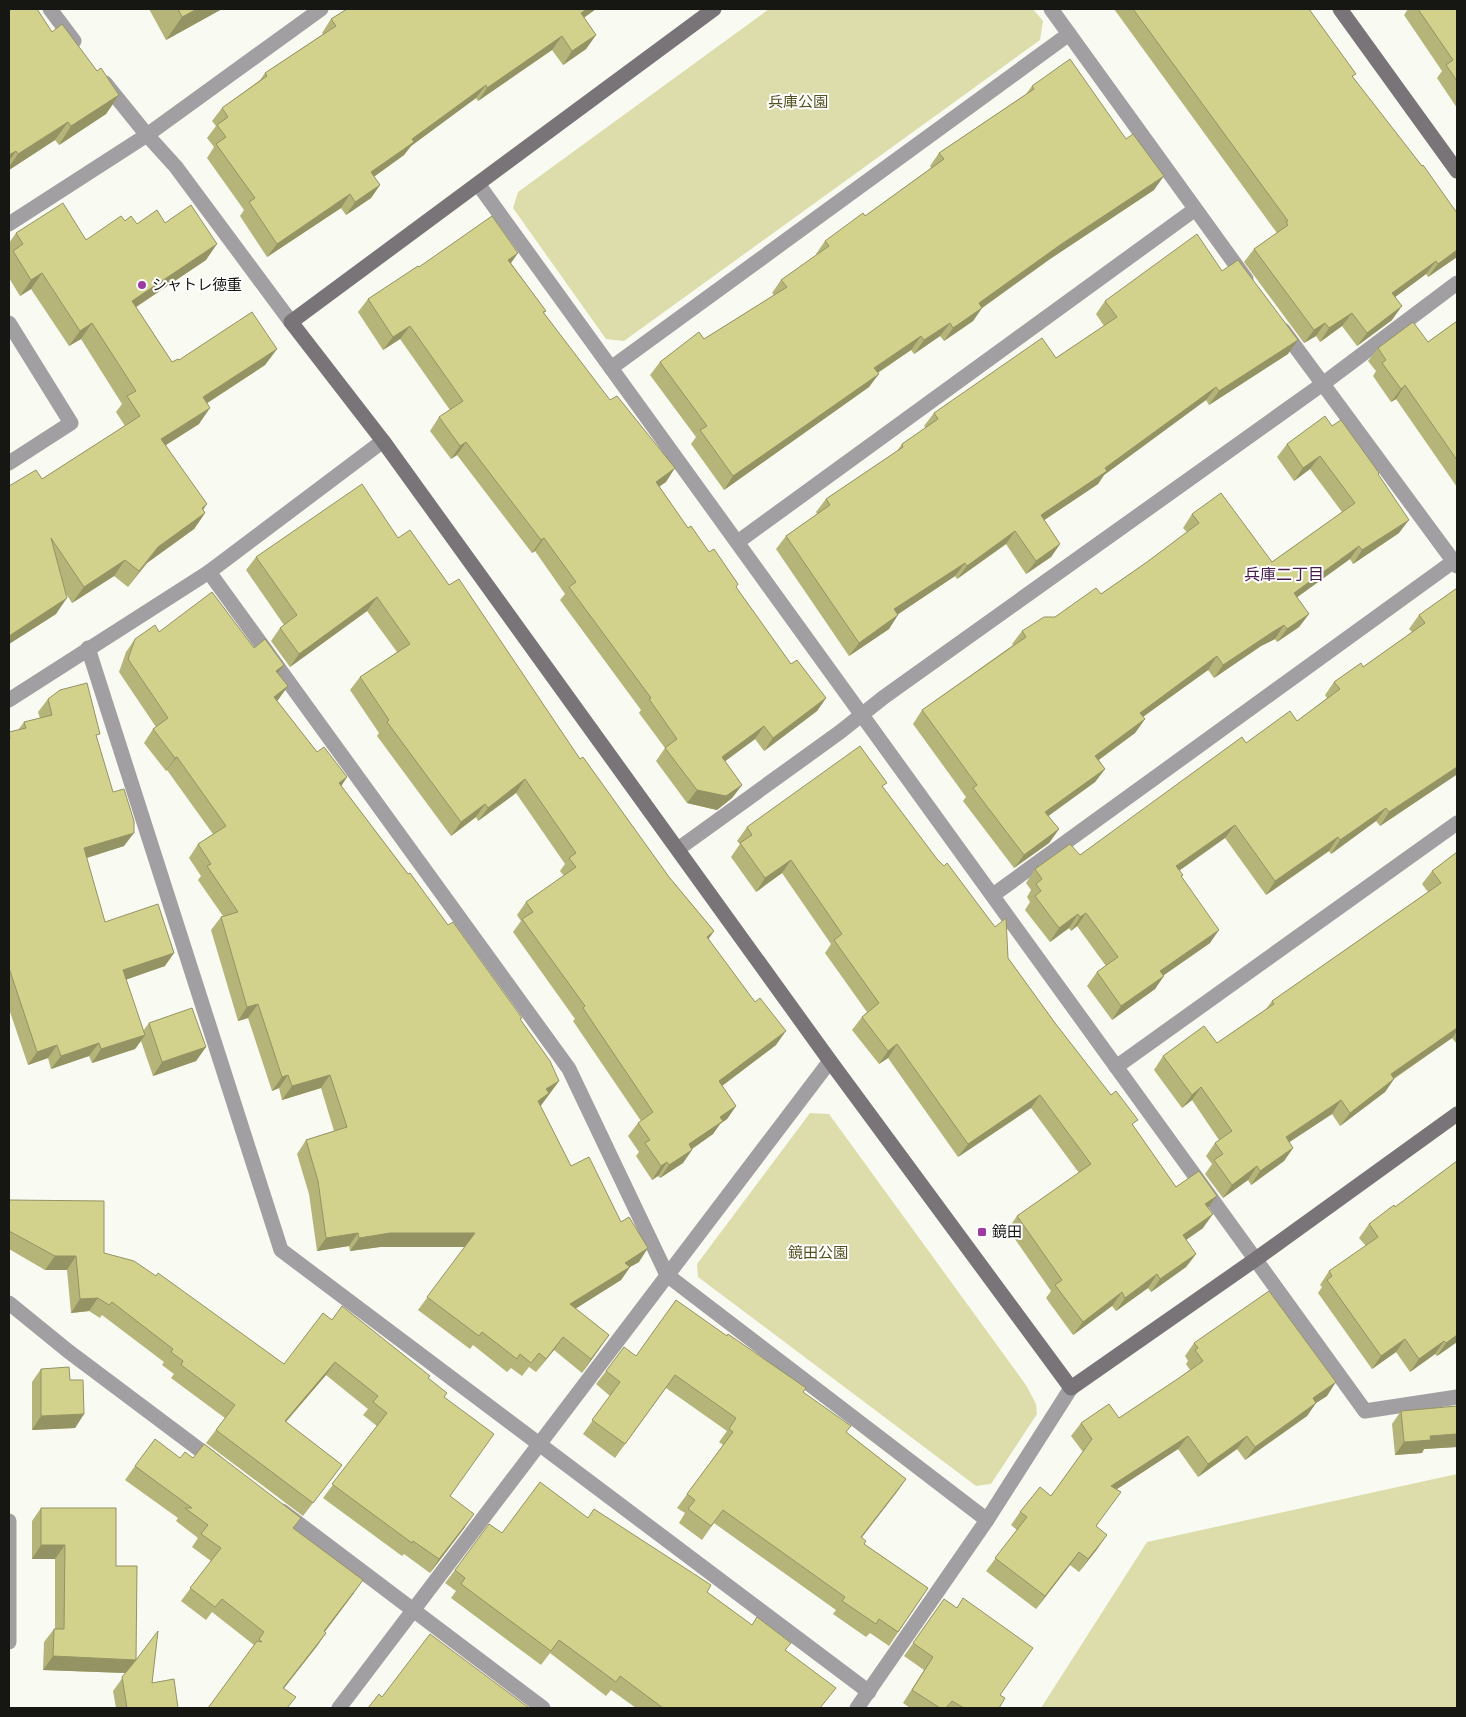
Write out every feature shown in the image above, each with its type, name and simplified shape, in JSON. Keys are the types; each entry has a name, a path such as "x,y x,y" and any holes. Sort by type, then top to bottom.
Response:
{"street":[{"path":"50,9 86,57"},
{"path":"9,224 147,135 321,9"},
{"path":"291,322 714,9"},
{"path":"1051,9 1194,210 1254,290"},
{"path":"1340,9 1457,171"},
{"path":"611,368 1069,34"},
{"path":"97,72 127,112 176,167 291,322 383,441 830,1061 1071,1388"},
{"path":"478,184 739,541 1365,1411 1457,1397"},
{"path":"739,541 1194,210"},
{"path":"678,849 862,714 1324,383 1457,283"},
{"path":"993,895 1456,564 1277,321"},
{"path":"9,323 71,423 9,463"},
{"path":"9,700 209,572 383,441"},
{"path":"209,572 569,1070 666,1275 988,1520"},
{"path":"88,648 282,1250 542,1443 869,1692"},
{"path":"1116,1067 1457,823"},
{"path":"339,1708 542,1443 666,1275 830,1061"},
{"path":"857,1708 988,1520 1071,1388 1256,1259 1457,1114"},
{"path":"9,1303 68,1351 226,1469"},
{"path":"273,1504 543,1708"},
{"path":"9,1521 9,1642"}],"green space":[{"name":"兵庫公園","path":"769,9 1033,9 1043,21 1040,40 624,341 606,339 513,208 518,192"},
{"name":"鏡田公園","path":"810,1113 829,1114 1026,1385 1036,1404 1037,1414 991,1484 976,1486 698,1277 697,1264"},
{"path":"1457,1474 1457,1708 1041,1708 1147,1542"}],"building":[{"path":"9,9 37,9 52,32 62,24 97,71 101,68 119,95 71,126 68,122 18,154 16,151 9,155"},
{"path":"178,9 197,9 182,17"},
{"path":"347,9 587,9 581,13 596,35 572,51 562,36 487,88 486,85 412,139 414,142 371,172 380,185 355,202 350,194 277,244 249,202 255,198 216,144 226,137 217,125 228,117 222,108 267,76 265,73 336,26 331,19"},
{"path":"1133,9 1309,9 1356,74 1352,76 1423,165 1457,213 1457,250 1438,264 1436,261 1392,293 1402,306 1367,333 1352,313 1329,328 1325,323 1314,330 1254,249 1288,225 1286,222 1288,221"},
{"path":"1418,9 1457,9 1457,81 1446,65 1453,60"},
{"path":"1070,59 1126,139 1133,134 1164,176 1060,245 979,303 982,308 953,328 950,323 924,340 921,336 874,368 879,374 733,476 700,430 707,426 660,362 699,332 704,339 787,287 781,280 829,246 825,241 863,213 865,216 944,159 939,153 1034,89 1032,86"},
{"path":"63,203 86,240 121,216 125,221 131,216 137,224 157,210 165,223 191,205 217,244 132,301 172,362 179,360 252,312 277,349 203,397 210,408 161,439 207,504 202,508 205,513 158,547 139,571 125,560 84,587 51,538 67,598 9,636 9,486 36,470 42,479 140,416 127,396 136,391 92,323 80,331 42,273 31,280 13,251 23,244 16,233"},
{"path":"492,216 518,253 508,260 546,311 543,312 610,400 617,396 675,468 656,482 688,528 691,526 709,552 714,549 738,584 736,587 791,664 797,660 826,698 773,738 764,726 722,757 742,785 726,796 697,790 665,748 677,739 649,699 651,698 569,587 576,582 544,538 541,540 466,442 460,446 439,417 463,401 410,326 393,337 368,299 419,267"},
{"path":"1197,234 1222,271 1238,260 1298,340 1219,391 1216,387 1105,468 1107,471 1041,515 1060,544 1036,561 1015,531 967,566 965,563 894,609 898,615 859,643 786,536 830,505 826,499 903,447 902,444 938,419 934,413 1042,338 1056,358 1117,317 1105,301"},
{"path":"1457,321 1457,460 1405,385 1401,389 1382,363 1386,360 1378,348 1413,322 1428,342"},
{"path":"1325,416 1332,426 1341,420 1379,473 1409,520 1362,550 1359,546 1294,593 1309,614 1287,629 1284,625 1223,665 1217,656 1140,713 1145,719 1095,756 1105,769 1045,812 1059,829 1024,855 973,788 977,785 922,710 1026,637 1022,631 1044,617 1055,617 1096,588 1101,594 1147,562 1199,523 1192,514 1221,493 1272,562 1355,503 1320,456 1303,468 1287,444"},
{"path":"362,484 398,538 410,530 449,585 459,579 580,759 583,757 669,877 714,931 707,937 755,1002 760,998 786,1031 719,1081 736,1106 720,1117 723,1121 689,1144 692,1150 669,1165 667,1162 661,1166 645,1143 650,1140 638,1123 653,1112 583,1008 585,1006 522,919 533,912 526,902 576,867 569,858 576,853 525,779 488,808 485,804 461,822 387,722 389,720 360,677 410,644 377,597 299,654 280,628 297,615 256,557"},
{"path":"1457,588 1457,767 1389,812 1386,808 1340,840 1338,837 1275,881 1235,825 1176,866 1219,930 1160,971 1164,976 1121,1006 1097,972 1118,957 1086,913 1080,917 1078,914 1059,928 1035,896 1041,891 1036,884 1042,879 1035,869 1070,844 1080,855 1242,737 1246,743 1290,711 1297,721 1340,689 1334,682 1361,663 1363,667 1425,623 1419,615"},
{"path":"212,592 254,648 265,639 284,665 276,671 288,686 274,697 317,752 324,747 347,777 339,783 408,874 410,873 448,925 453,922 522,1018 520,1019 550,1061 559,1081 546,1089 549,1093 538,1101 571,1166 589,1157 621,1222 629,1217 648,1248 625,1263 630,1267 570,1304 609,1335 591,1359 563,1337 546,1359 539,1353 531,1363 520,1354 517,1359 482,1332 479,1336 427,1297 475,1233 390,1233 359,1238 358,1233 326,1238 318,1181 306,1140 347,1127 330,1075 292,1086 288,1075 282,1077 258,1004 247,1007 221,917 238,912 207,866 211,864 198,844 226,826 177,757 175,758 153,729 168,718 128,659 135,639 155,625 159,632"},
{"path":"87,683 100,734 96,735 113,792 124,789 134,821 134,833 84,848 105,922 158,904 174,953 123,970 145,1035 101,1049 99,1043 61,1056 57,1045 37,1052 9,968 9,732 26,728 24,722 52,715 48,699 60,690"},
{"path":"860,746 887,783 882,786 937,859 944,866 947,863 995,927 1006,918 1008,958 1111,1095 1116,1091 1138,1120 1132,1124 1176,1187 1199,1171 1217,1196 1205,1204 1213,1214 1183,1235 1196,1254 1160,1279 1157,1274 1125,1298 1122,1292 1083,1322 1055,1285 1062,1280 1017,1216 1091,1164 1040,1095 968,1144 897,1044 888,1051 862,1017 879,1003 834,940 842,934 791,860 765,878 740,843 752,835 747,827"},
{"path":"1457,852 1457,1028 1391,1074 1394,1079 1350,1113 1341,1100 1286,1137 1293,1148 1260,1171 1257,1166 1232,1185 1214,1160 1223,1154 1215,1143 1232,1131 1201,1087 1192,1095 1163,1056 1204,1026 1217,1043 1274,1004 1272,1001 1441,883 1432,871"},
{"path":"192,1008 206,1047 162,1062 149,1023"},
{"path":"1457,1161 1457,1335 1446,1343 1444,1341 1419,1359 1405,1339 1381,1356 1327,1280 1332,1276 1329,1271 1378,1237 1369,1224"},
{"path":"9,1200 104,1201 104,1253 134,1261 156,1276 158,1273 284,1364 323,1313 332,1320 342,1306 430,1376 428,1378 447,1393 444,1397 494,1434 450,1496 474,1514 439,1559 413,1541 412,1543 332,1484 387,1413 373,1402 378,1396 335,1362 285,1421 342,1465 313,1503 216,1430 235,1405 181,1365 183,1361 171,1352 173,1349 112,1302 109,1305 98,1298 80,1299 76,1256 55,1256 9,1231"},
{"path":"1269,1291 1336,1382 1313,1398 1316,1403 1255,1447 1247,1436 1208,1464 1188,1436 1111,1486 1121,1492 1096,1526 1107,1535 1088,1559 1079,1552 1045,1596 995,1558 1027,1517 1020,1512 1040,1487 1051,1496 1092,1439 1081,1423 1109,1404 1119,1418 1179,1378 1203,1361 1195,1350 1198,1348 1194,1343"},
{"path":"676,1300 806,1388 803,1392 851,1426 846,1432 906,1479 861,1537 866,1541 864,1544 928,1588 898,1632 879,1619 876,1624 842,1601 845,1597 723,1510 711,1526 688,1509 695,1500 687,1494 733,1432 729,1429 736,1418 675,1375 625,1444 592,1420 620,1382 606,1371 624,1347 636,1356"},
{"path":"69,1367 70,1380 83,1380 84,1414 41,1416 41,1369"},
{"path":"1457,1406 1457,1434 1430,1436 1431,1440 1404,1442 1401,1411"},
{"path":"155,1439 180,1458 185,1452 193,1458 204,1444 301,1518 293,1528 363,1580 324,1631 326,1633 283,1688 296,1697 287,1708 208,1708 257,1641 262,1642 259,1639 264,1632 222,1599 215,1607 190,1588 221,1548 201,1534 208,1525 185,1508 192,1508 135,1466"},
{"path":"540,1482 588,1518 594,1509 711,1585 707,1592 752,1625 757,1617 791,1643 785,1650 836,1688 820,1708 663,1708 620,1676 616,1682 559,1640 551,1651 461,1584 465,1578 455,1570 489,1524 502,1533"},
{"path":"41,1508 116,1508 116,1566 137,1566 136,1660 53,1656 54,1629 64,1629 65,1545 41,1545"},
{"path":"963,1598 1033,1648 1000,1695 1005,1698 999,1708 964,1708 952,1701 946,1708 940,1708 912,1690 933,1657 913,1643 944,1599 957,1608"},
{"path":"158,1631 152,1683 174,1679 178,1708 127,1708 122,1677"},
{"path":"430,1634 529,1708 368,1708 379,1694 382,1697"}],"place":[{"name":"シャトレ徳重","path":"142,285"},
{"name":"鏡田","path":"982,1232"}],"district":[{"name":"兵庫二丁目","path":"1284,574"}]}
